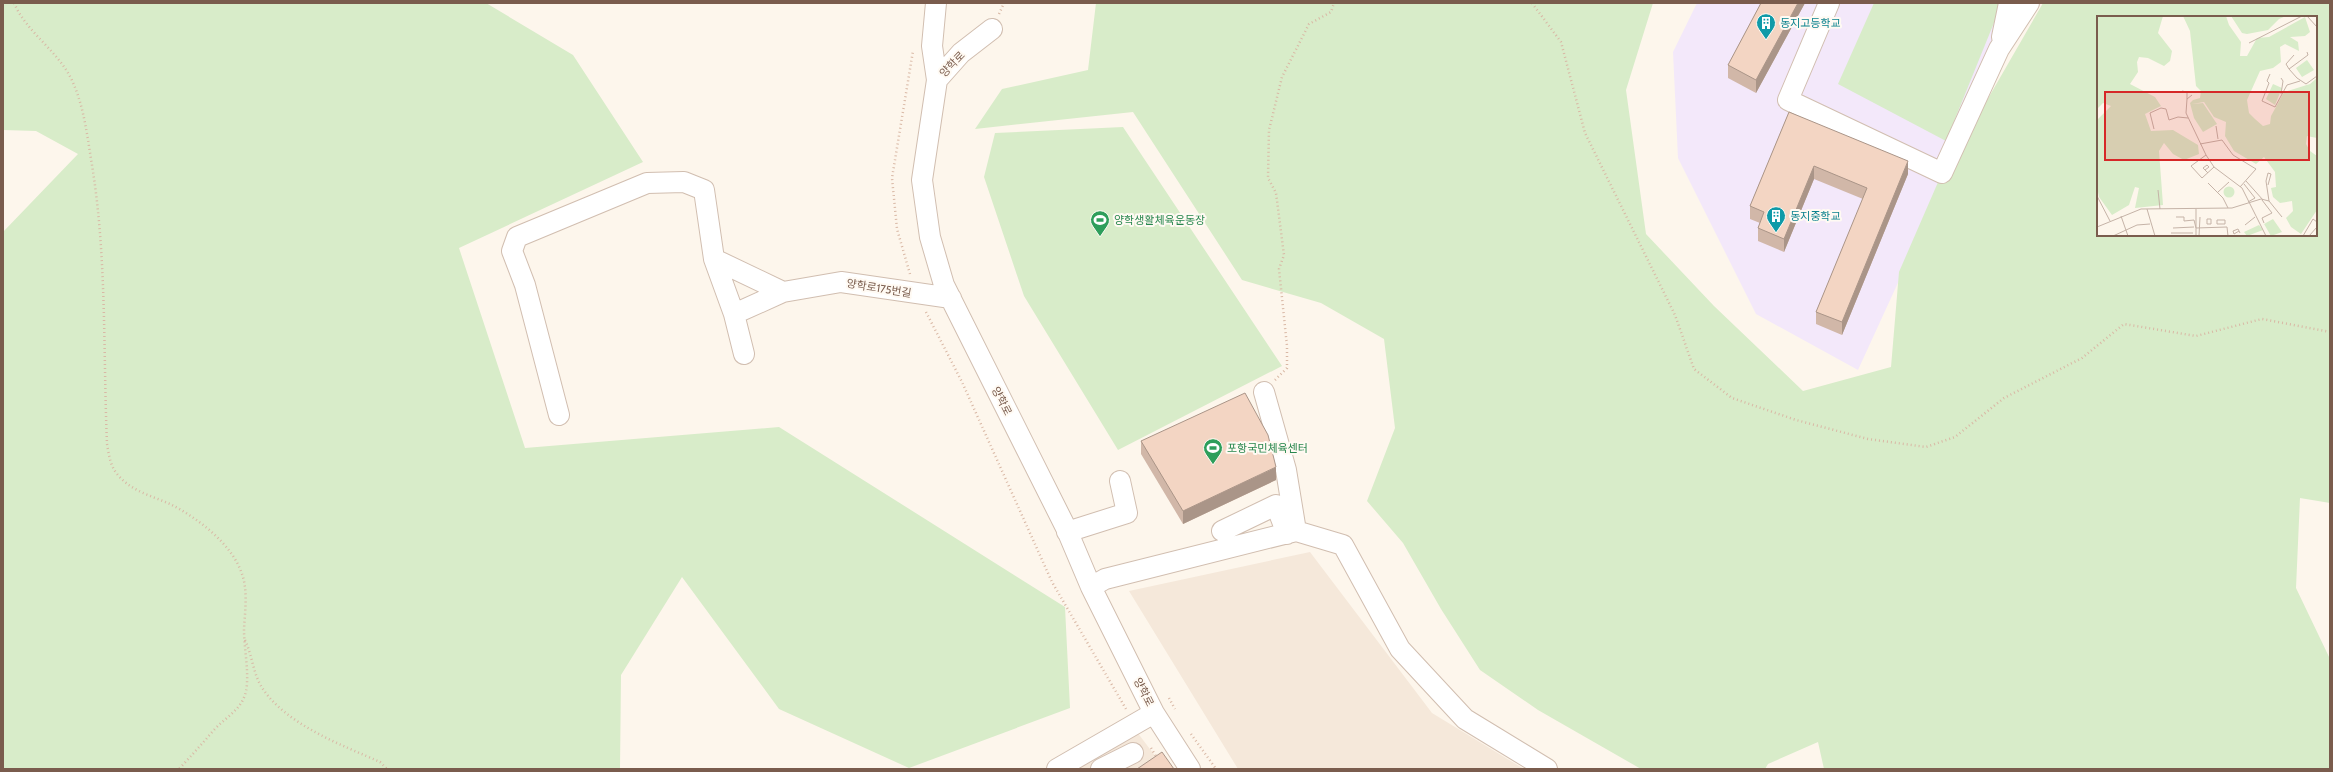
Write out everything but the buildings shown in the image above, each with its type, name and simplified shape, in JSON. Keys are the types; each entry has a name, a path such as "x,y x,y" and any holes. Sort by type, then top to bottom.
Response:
{"street":[{"path":"936,3 932,46 937,80"},
{"path":"1829,3 1788,100 1942,173 1999,49 2029,3"},
{"path":"1999,49 2008,3"},
{"name":"양학로","path":"992,29 961,53 937,80 922,180 930,237 944,285 1067,532 1091,587 1154,713 1190,769"},
{"path":"559,415 525,285 512,251 517,237 646,183 684,182 704,190 714,259 734,314 744,354"},
{"path":"714,259 783,292"},
{"name":"양학로175번길","path":"734,314 783,292 841,282 951,298"},
{"path":"1264,392 1286,470 1292,533"},
{"path":"1067,532 1127,513 1120,481"},
{"path":"1222,531 1276,505 1292,533"},
{"path":"1091,587 1105,579 1292,533 1343,545 1400,649 1465,719 1547,769"},
{"path":"1057,769 1154,713"},
{"path":"1101,769 1133,753"}],"path":[{"path":"14,3 23,21 64,64 78,95 85,120 100,227 106,428 110,460 117,474 125,482 189,514 215,536 233,556 242,574 245,586 244,638 247,684 239,706 233,714 214,730 179,769"},
{"path":"1264,392 1287,368 1287,346 1279,269 1284,255 1276,193 1268,178 1269,130 1282,77 1295,50 1309,24 1331,12 1334,3"},
{"path":"1532,3 1561,42 1585,133 1675,315 1694,369 1732,398 1796,420 1868,439 1926,447 1955,437 2004,398 2082,358 2124,324 2196,336 2262,319 2330,332"},
{"path":"244,638 261,686 275,703 313,731 380,762 387,769"},
{"path":"1168,696 1176,710"},
{"path":"1187,729 1216,769"}],"shaded area":[{"path":"1697,3 2033,3 1962,143 1858,370 1756,314 1678,158 1673,52"},
{"path":"1310,552 1432,713 1524,769 1238,769 1129,591"},
{"path":"1134,728 1165,769 1067,769"}],"green space":[{"path":"3,3 486,3 573,55 643,162 459,248 525,448 779,427 1065,607 1070,708 909,768 779,709 682,577 621,675 620,769 3,769 3,232 78,154 36,131 3,130"},
{"path":"1096,3 1653,3 1626,90 1646,234 1714,306 1803,391 1891,367 1899,272 1942,173 1952,161 2043,3 2330,3 2330,503 2300,498 2296,588 2330,659 2330,769 1824,769 1818,742 1768,764 1765,769 1641,769 1538,710 1480,670 1441,609 1403,543 1367,501 1395,428 1384,339 1321,303 1242,280 1133,112 975,129 1002,89 1088,70"},
{"path":"1874,3 2002,3 1946,141 1838,84"},
{"name":"양학생활체육운동장","path":"1123,127 1282,366 1118,450 1024,296 984,177 995,133"}],"place":[{"name":"동지고등학교","path":"1766,40"},
{"name":"동지중학교","path":"1776,233"},
{"name":"양학생활체육운동장","path":"1100,237"},
{"name":"포항국민체육센터","path":"1213,465"}]}
